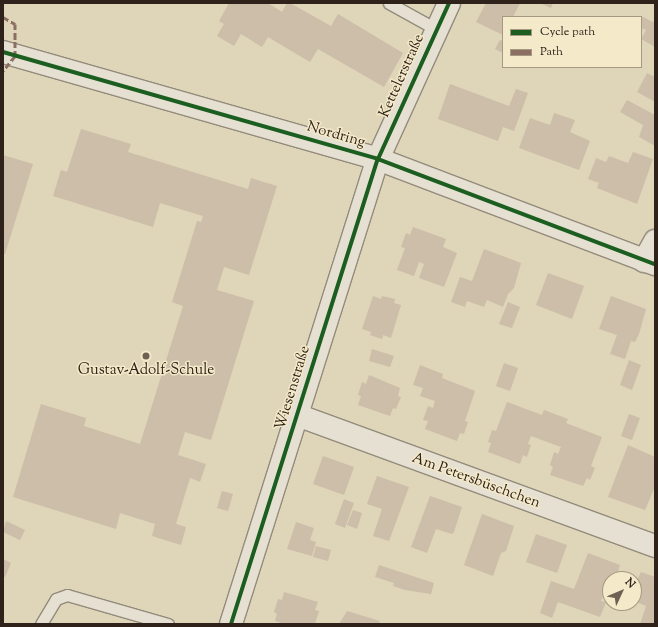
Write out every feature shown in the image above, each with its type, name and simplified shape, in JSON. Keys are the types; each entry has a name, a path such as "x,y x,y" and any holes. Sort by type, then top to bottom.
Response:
{"street":[{"name":"Kettelerstraße","path":"378,159 449,3"},
{"name":"Nordring","path":"3,52 378,159 650,263"},
{"name":"Wiesenstraße","path":"231,624 378,159"},
{"path":"650,263 655,242"},
{"name":"Am Petersbüschchen","path":"297,415 655,546"}],"lane":[{"path":"389,3 436,29"},
{"path":"41,624 56,599 67,595 168,624"}],"building":[{"path":"229,3 268,3 282,12 287,3 290,3 331,26 338,14 403,53 384,87 318,49 310,62 268,37 262,47 241,34 234,46 217,36 224,24 219,21"},
{"path":"486,3 520,3 514,16 502,16 502,35 476,22"},
{"path":"540,3 553,3 551,8"},
{"path":"642,16 653,22 655,19 655,47 642,40 646,30 642,28"},
{"path":"500,40 502,41 502,52 495,49"},
{"path":"647,73 655,77 655,102 637,92"},
{"path":"450,84 509,106 516,89 528,93 514,131 503,127 498,141 438,119"},
{"path":"627,100 655,115 655,146 639,137 643,125 620,112"},
{"path":"554,113 575,120 570,132 590,141 579,170 519,148 530,118 550,125"},
{"path":"81,129 131,144 128,152 248,189 251,178 277,186 249,275 224,267 217,290 254,301 211,440 185,432 178,455 206,464 200,482 190,478 176,524 186,527 181,545 152,536 155,524 120,513 116,529 13,497 41,404 86,418 84,426 140,444 183,306 172,302 197,221 201,222 203,216 160,203 153,227 53,196 61,170 67,172"},
{"path":"633,152 653,159 637,204 597,188 599,183 588,179 596,158 606,162 609,156 628,163"},
{"path":"3,155 33,164 5,254 3,254"},
{"path":"413,227 446,239 443,247 457,253 444,287 419,278 424,264 419,262 414,276 397,270 405,248 401,247 406,233 410,235"},
{"path":"484,249 521,263 514,288 508,294 503,307 487,300 484,307 467,301 465,307 451,302 460,277 472,281"},
{"path":"548,273 584,286 572,319 536,305"},
{"path":"373,296 381,299 382,296 395,299 394,303 401,305 391,338 383,335 382,339 370,335 371,332 362,329"},
{"path":"611,296 646,309 639,334 635,342 631,341 625,359 610,354 617,335 599,329"},
{"path":"508,302 520,307 512,328 499,324"},
{"path":"372,349 394,356 390,367 369,361"},
{"path":"629,360 641,365 632,390 620,385"},
{"path":"504,363 518,368 510,391 496,386"},
{"path":"420,365 443,374 442,378 475,391 465,421 468,422 464,434 460,433 457,441 425,429 428,421 423,420 428,406 433,408 435,401 420,396 423,388 413,385"},
{"path":"369,375 400,388 398,396 401,397 396,409 393,408 390,416 358,405 361,396 358,395 362,382 366,384"},
{"path":"507,402 542,415 544,410 568,419 566,423 602,437 591,466 595,468 590,480 587,478 583,486 550,475 553,467 550,465 554,452 558,454 561,447 531,436 528,444 531,445 527,457 523,455 520,464 488,452 491,443 488,442 492,430 496,431"},
{"path":"629,414 640,418 632,440 621,436"},
{"path":"628,445 655,457 655,487 645,510 608,497"},
{"path":"323,456 354,467 344,495 313,484"},
{"path":"377,476 409,487 389,541 373,536 382,509 367,504"},
{"path":"222,491 233,494 228,511 217,508"},
{"path":"430,496 462,507 454,532 452,534 436,529 427,553 411,547"},
{"path":"344,499 354,503 345,528 335,524"},
{"path":"353,510 362,513 357,529 347,525"},
{"path":"482,514 514,526 506,551 501,553 493,576 464,565"},
{"path":"6,521 25,530 20,540 3,532"},
{"path":"296,522 314,528 310,540 316,542 312,556 287,549"},
{"path":"536,534 567,545 557,573 526,562"},
{"path":"316,546 331,550 328,561 313,557"},
{"path":"588,553 620,565 618,571 602,571 601,601 602,611 600,617 558,602 552,618 540,613 551,581 574,589"},
{"path":"3,559 11,563 5,577 3,576"},
{"path":"379,565 434,583 431,594 405,590 393,586 394,583 375,577"},
{"path":"642,572 655,577 655,624 640,624 646,606 642,604"},
{"path":"284,592 318,602 315,610 319,611 315,624 284,624 275,621 277,614 274,612 278,599 282,600"},
{"path":"347,611 380,621 379,624 339,624"}],"marked path":[{"path":"3,17 15,24 15,56 3,71"}],"cycle path":[{"path":"231,624 378,159 449,3"},
{"path":"3,52 378,159 655,264"}],"place":[{"name":"Gustav-Adolf-Schule","path":"146,356"}]}
